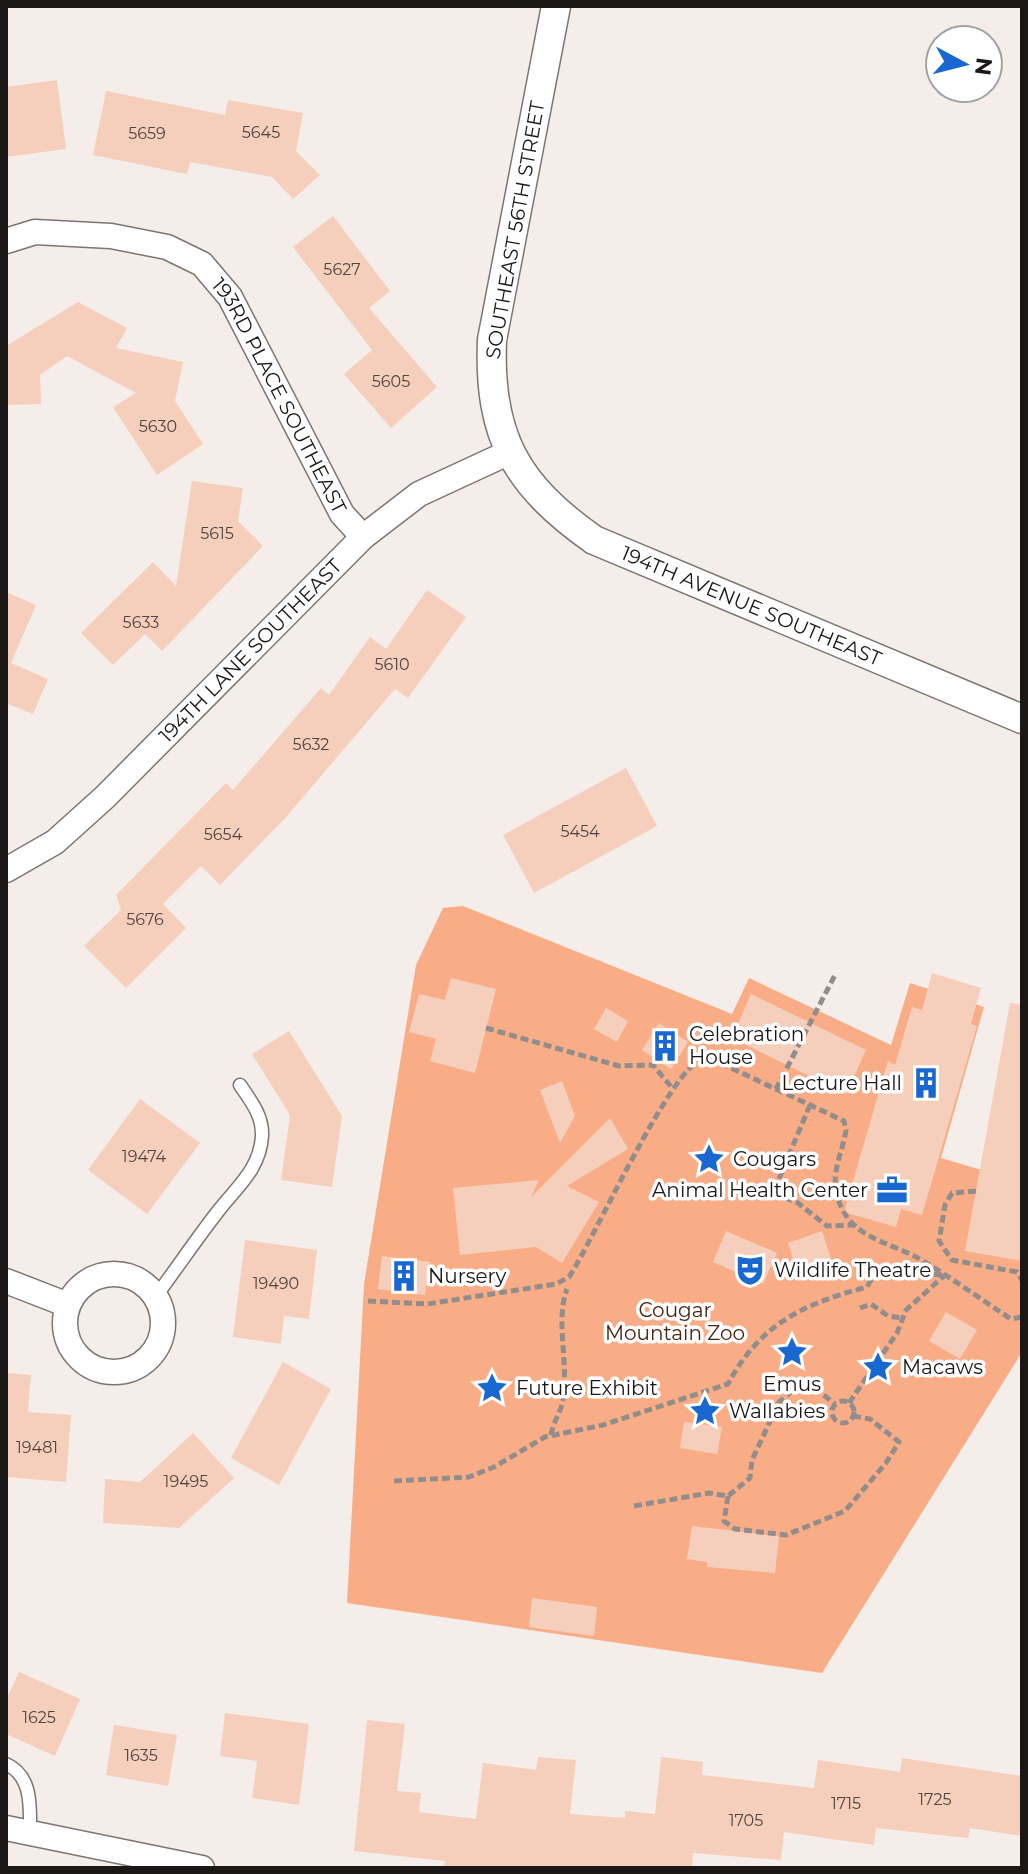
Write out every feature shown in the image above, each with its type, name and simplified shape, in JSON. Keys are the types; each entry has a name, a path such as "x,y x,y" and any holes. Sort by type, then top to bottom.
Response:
{"street":[{"name":"SOUTHEAST 56TH STREET","path":"510,452 490,382 492,340 556,6"},
{"name":"193RD PLACE SOUTHEAST","path":"6,241 35,232 111,236 167,247 202,264 230,297 342,514 363,537"},
{"name":"194TH LANE SOUTHEAST","path":"6,870 55,842 105,797 363,537 419,494 510,452"},
{"name":"194TH AVENUE SOUTHEAST","path":"510,452 533,490 562,518 594,540 1022,719"},
{"path":"101,1275 131,1276 156,1296 163,1325 160,1340 141,1364 112,1373 83,1362 73,1350 64,1321 68,1305 87,1281 101,1275"},
{"path":"6,1281 68,1305"},
{"path":"18,1830 202,1868"}],"lane":[{"path":"156,1296 222,1207 239,1191 255,1164 262,1136 257,1110 240,1085"},
{"path":"6,1764 15,1768 30,1792 18,1830"}],"path":[{"path":"776,1089 835,975"},
{"path":"486,1028 619,1066 653,1065 673,1089"},
{"path":"368,1301 427,1304 556,1284 569,1277 673,1089 688,1067 702,1060 776,1089 844,1121 846,1130 835,1188 854,1225 883,1245 920,1259 1011,1319 1022,1317"},
{"path":"810,1105 773,1193 798,1203 827,1226 854,1225"},
{"path":"976,1191 952,1193 945,1205 939,1241 952,1260 1017,1272 1022,1280"},
{"path":"394,1481 469,1477 494,1467 530,1442 603,1425 728,1384 744,1354 781,1321 824,1299 867,1287 872,1278 899,1273 945,1275"},
{"path":"849,1403 904,1318 906,1310 945,1275"},
{"path":"551,1435 563,1402 566,1339 559,1309 567,1289"},
{"path":"860,1308 871,1304 888,1316 904,1318"},
{"path":"849,1403 835,1404 805,1380 779,1402 754,1454 750,1478 728,1496 724,1521 735,1529 790,1534 851,1508 899,1442 870,1419 853,1416"},
{"path":"849,1403 853,1416"},
{"path":"835,1404 832,1412 839,1422 847,1422 853,1416"},
{"path":"634,1506 709,1493 728,1496"}],"green space":[{"name":"Cougar Mountain Zoo","path":"463,906 732,1014 749,978 891,1045 910,983 984,1007 941,1158 1022,1182 1022,1352 822,1673 347,1603 364,1284 416,965 443,908"}],"building":[{"path":"57,80 66,149 6,157 6,87"},
{"path":"106,91 225,115 228,100 303,113 296,151 320,175 293,199 272,177 190,162 187,174 93,155"},
{"path":"333,216 390,291 369,308 437,387 391,428 344,374 372,350 293,247"},
{"path":"78,302 127,328 116,348 183,362 175,401 203,444 157,475 113,407 136,393 67,356 40,375 41,404 6,405 6,346"},
{"path":"192,481 243,488 238,521 263,546 162,651 145,634 113,665 81,633 153,562 176,586"},
{"path":"427,590 466,617 408,698 395,689 287,816 220,885 201,866 163,904 186,928 126,988 84,946 121,910 116,895 226,783 233,790 321,688 329,695 370,637 386,649"},
{"path":"6,592 36,605 11,663 48,679 33,714 6,703"},
{"path":"626,768 657,826 534,893 503,835"},
{"name":"Lecture Hall","path":"932,973 981,988 971,1024 977,1026 922,1215 901,1209 896,1227 844,1212 888,1061 895,1065 912,1007 922,1010"},
{"path":"451,978 496,989 475,1073 430,1061 436,1039 409,1032 419,994 445,1000"},
{"path":"751,994 866,1050 846,1094 732,1038"},
{"path":"1010,1003 1022,1005 1022,1261 965,1251"},
{"path":"606,1008 628,1021 617,1042 594,1029"},
{"name":"Celebration House","path":"659,1023 688,1042 671,1069 642,1050"},
{"path":"289,1031 342,1116 332,1187 281,1180 290,1115 252,1054"},
{"path":"562,1081 575,1116 560,1143 540,1090"},
{"path":"140,1099 200,1143 147,1214 88,1170"},
{"path":"610,1118 628,1149 567,1186 599,1202 562,1263 536,1247 460,1255 453,1188 539,1180 531,1197"},
{"name":"Wildlife Theatre","path":"726,1231 777,1253 763,1284 713,1262"},
{"path":"822,1231 832,1262 798,1274 788,1243"},
{"path":"245,1240 317,1250 309,1319 284,1316 281,1344 233,1337"},
{"name":"Nursery","path":"382,1256 430,1262 425,1295 378,1289"},
{"path":"946,1312 977,1330 960,1359 929,1341"},
{"path":"283,1362 331,1389 279,1485 231,1458"},
{"path":"6,1373 31,1375 28,1412 71,1415 66,1482 6,1477"},
{"path":"684,1422 722,1427 717,1454 680,1448"},
{"path":"193,1433 234,1478 179,1528 103,1523 105,1479 140,1482"},
{"path":"692,1526 779,1536 775,1573 707,1567 707,1562 687,1559"},
{"path":"532,1598 597,1607 594,1636 529,1627"},
{"path":"19,1672 80,1699 55,1756 6,1734 6,1700"},
{"path":"225,1713 309,1724 299,1805 252,1798 257,1761 220,1756"},
{"path":"367,1720 405,1724 397,1791 421,1793 419,1812 476,1819 483,1763 536,1770 538,1757 576,1760 570,1814 625,1818 625,1811 655,1814 661,1757 703,1762 702,1775 814,1788 818,1760 900,1772 902,1758 1022,1776 1022,1836 970,1828 968,1838 876,1828 874,1845 784,1832 781,1860 693,1853 692,1868 444,1868 445,1861 354,1851"},
{"path":"114,1725 177,1735 168,1786 106,1775"}],"place":[{"name":"Celebration House","path":"665,1046"},
{"name":"Lecture Hall","path":"926,1083"},
{"name":"Cougars","path":"709,1159"},
{"name":"Animal Health Center","path":"892,1190"},
{"name":"Wildlife Theatre","path":"750,1270"},
{"name":"Nursery","path":"404,1276"},
{"name":"Emus","path":"792,1352"},
{"name":"Macaws","path":"878,1367"},
{"name":"Future Exhibit","path":"492,1388"},
{"name":"Wallabies","path":"705,1411"}]}
